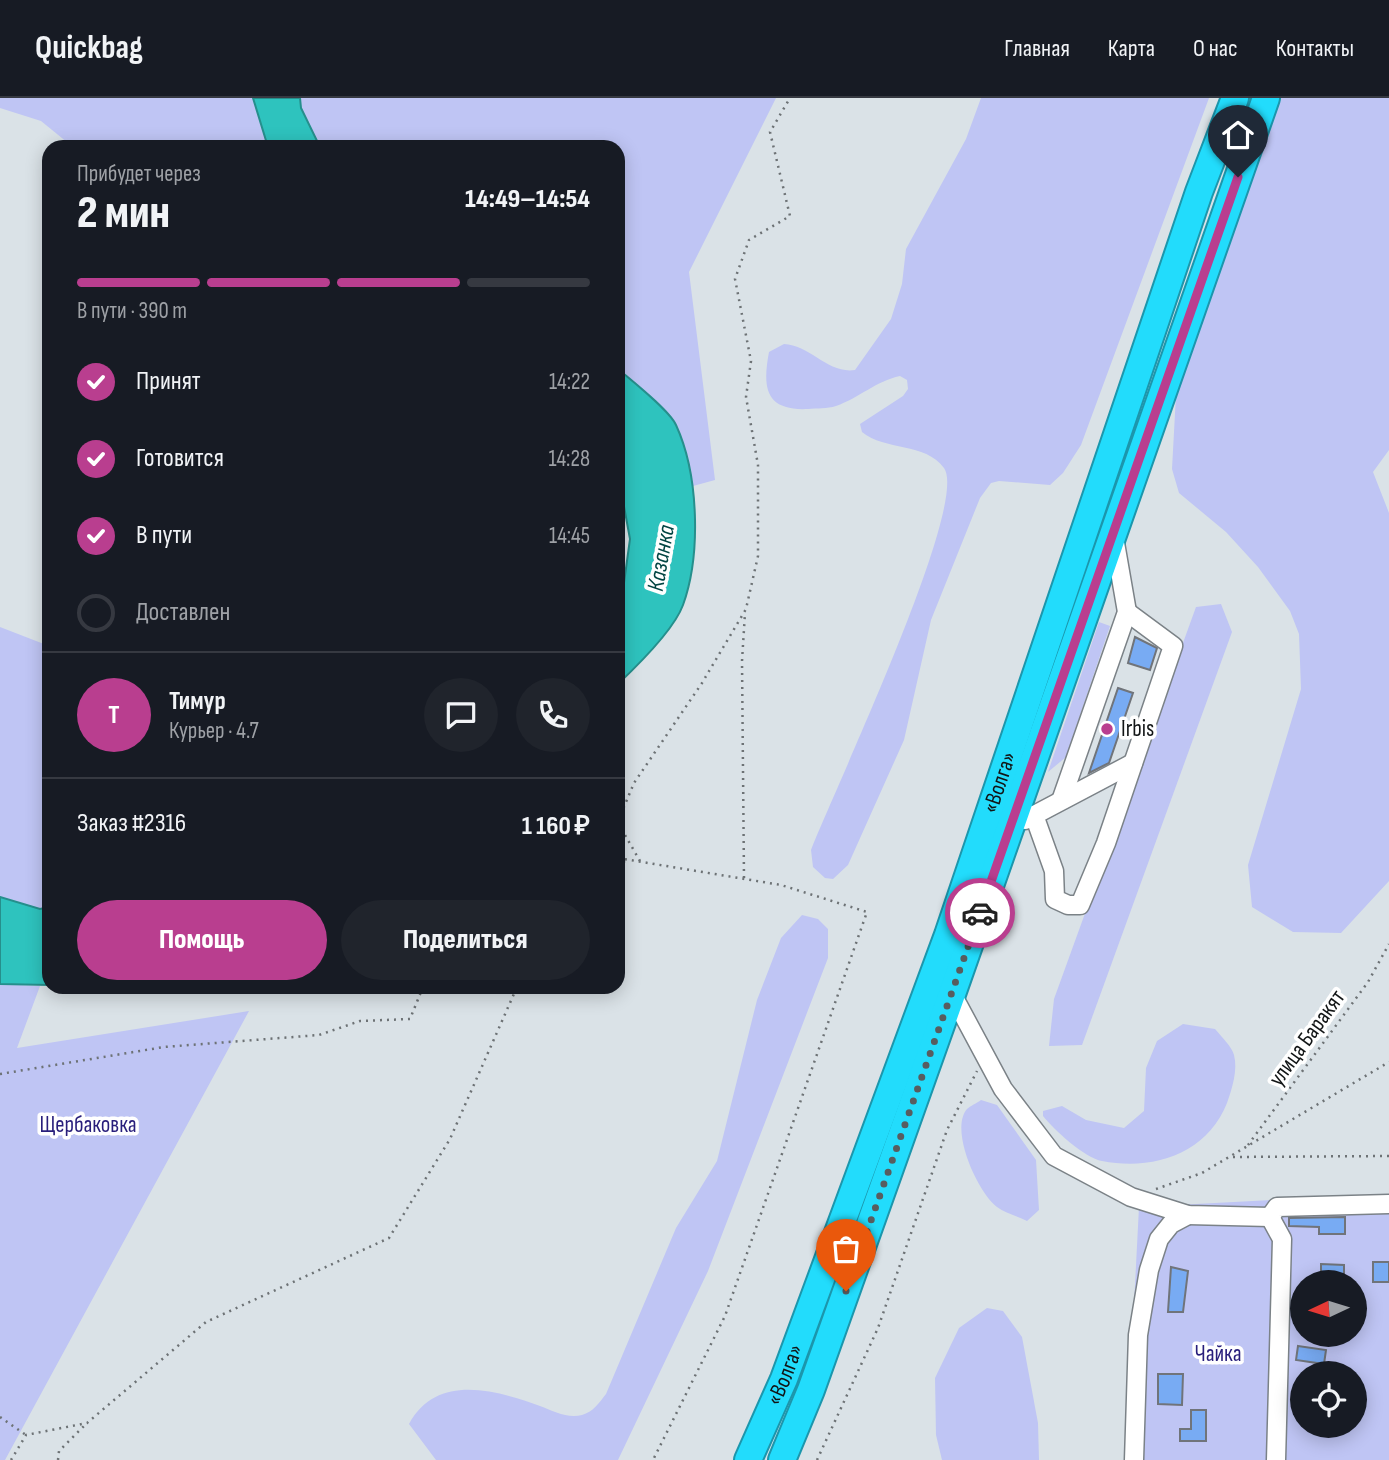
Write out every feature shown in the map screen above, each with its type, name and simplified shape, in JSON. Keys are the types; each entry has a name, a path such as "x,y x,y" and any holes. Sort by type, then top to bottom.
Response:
{"highway":[{"name":"«Волга»","path":"748,1460 784,1379 948,935 1199,192 1235,98"},
{"name":"«Волга»","path":"782,1460 811,1390 952,994 1266,98"}],"lane":[{"path":"1062,798 1127,612 1113,532"},
{"path":"1034,815 1054,871 1055,899 1068,905 1080,905 1173,646 1127,612"},
{"path":"1009,830 1062,798 1133,763"},
{"path":"952,994 1003,1089 1054,1156 1131,1197 1188,1215 1270,1217"},
{"path":"1270,1217 1277,1207 1389,1204"},
{"path":"1133,1460 1138,1335 1149,1270 1159,1239 1171,1224 1188,1215"},
{"path":"1270,1217 1282,1238 1276,1460"}],"path":[{"path":"744,878 742,661 746,609 758,556 758,465 746,397 751,361 735,279 749,240 790,216 769,132 790,98"},
{"path":"625,805 634,783 702,682 746,609"},
{"path":"625,834 640,861"},
{"path":"626,859 781,885 867,912 724,1316 653,1460"},
{"name":"улица Баракят","path":"1246,1147 1368,982 1389,944"},
{"path":"0,1074 164,1047 319,1035 360,1021 410,1019 420,994"},
{"path":"58,1460 59,1451 87,1423 206,1322 388,1238 450,1139 514,994"},
{"path":"817,1460 878,1328 947,1130 985,1055"},
{"path":"1131,1197 1202,1173 1389,1062"},
{"path":"1230,1157 1389,1156"},
{"path":"0,1418 26,1435 87,1423"},
{"path":"11,1460 26,1435"}],"green space":[{"path":"0,98 253,98 266,140 64,140 41,121 0,108"},
{"path":"300,98 776,98 689,272 715,480 693,486 675,423 625,376 625,140 317,140 301,108"},
{"path":"981,98 1209,98 1081,445 1063,473 1050,485 999,481 991,483 980,498 931,620 904,740 848,865 833,879 825,878 813,867 811,850 919,590 937,535 947,492 944,468 936,460 916,450 871,438 862,432 860,424 903,396 908,389 907,380 900,376 891,378 833,407 794,409 775,402 770,395 766,377 769,352 784,344 802,349 836,368 855,370 891,319 902,284 906,249 966,139"},
{"path":"1281,98 1389,98 1389,450 1373,472 1389,513 1389,881 1341,933 1293,932 1252,907 1248,865 1301,689 1299,634 1290,611 1258,567 1226,532 1179,493 1172,469 1176,395"},
{"path":"1221,604 1232,632 1082,1045 1049,1046 1054,999 1196,607"},
{"path":"1099,622 1110,626 1066,757 1048,772"},
{"path":"0,627 42,643 42,909 0,897"},
{"path":"802,915 818,919 828,929 828,958 708,1271 618,1460 436,1460 409,1424 421,1408 435,1397 468,1390 486,1391 523,1400 561,1414 577,1416 593,1409 606,1394 676,1228 717,1161 757,1000 781,938"},
{"name":"Щербаковка","path":"0,984 40,986 17,1048 249,1011 5,1460 0,1460"},
{"path":"1183,1024 1215,1029 1231,1049 1235,1061 1234,1079 1218,1121 1192,1146 1159,1160 1140,1163 1102,1161 1079,1149 1043,1116 1043,1111 1062,1106 1086,1120 1124,1128 1144,1111 1146,1068 1157,1041"},
{"path":"981,1100 997,1105 1036,1160 1039,1210 1027,1221 1000,1209 990,1200 968,1161 961,1131 962,1119 967,1109"},
{"name":"Чайка","path":"1389,1194 1389,1460 1126,1460 1139,1207"},
{"path":"987,1308 1003,1311 1022,1337 1038,1423 1039,1460 942,1460 936,1435 935,1378 959,1328"}],"water":[{"path":"253,98 300,98 301,108 317,140 266,140"},
{"name":"Казанка","path":"625,375 658,404 676,425 684,445 693,491 695,539 689,585 678,615 645,658 625,677 625,575 630,539 625,512"},
{"path":"0,897 42,909 42,985 0,984"}],"building":[{"path":"1135,637 1157,648 1150,670 1128,663"},
{"path":"1118,688 1133,693 1109,763 1089,773"},
{"path":"1345,1217 1345,1234 1319,1234 1319,1227 1289,1226 1289,1218"},
{"path":"1373,1262 1389,1262 1389,1282 1373,1282"},
{"path":"1321,1264 1344,1265 1344,1270 1321,1270"},
{"path":"1171,1267 1188,1271 1183,1312 1168,1312"},
{"path":"1298,1348 1326,1350 1324,1361 1296,1360"},
{"path":"1158,1374 1183,1374 1182,1405 1158,1404"},
{"path":"1191,1410 1206,1410 1206,1441 1180,1441 1180,1429 1191,1429"}],"way so far":[{"path":"846,1291 980,913"}],"place":[{"name":"Irbis","path":"1107,729"}],"route":[{"path":"980,913 1238,177"}]}
